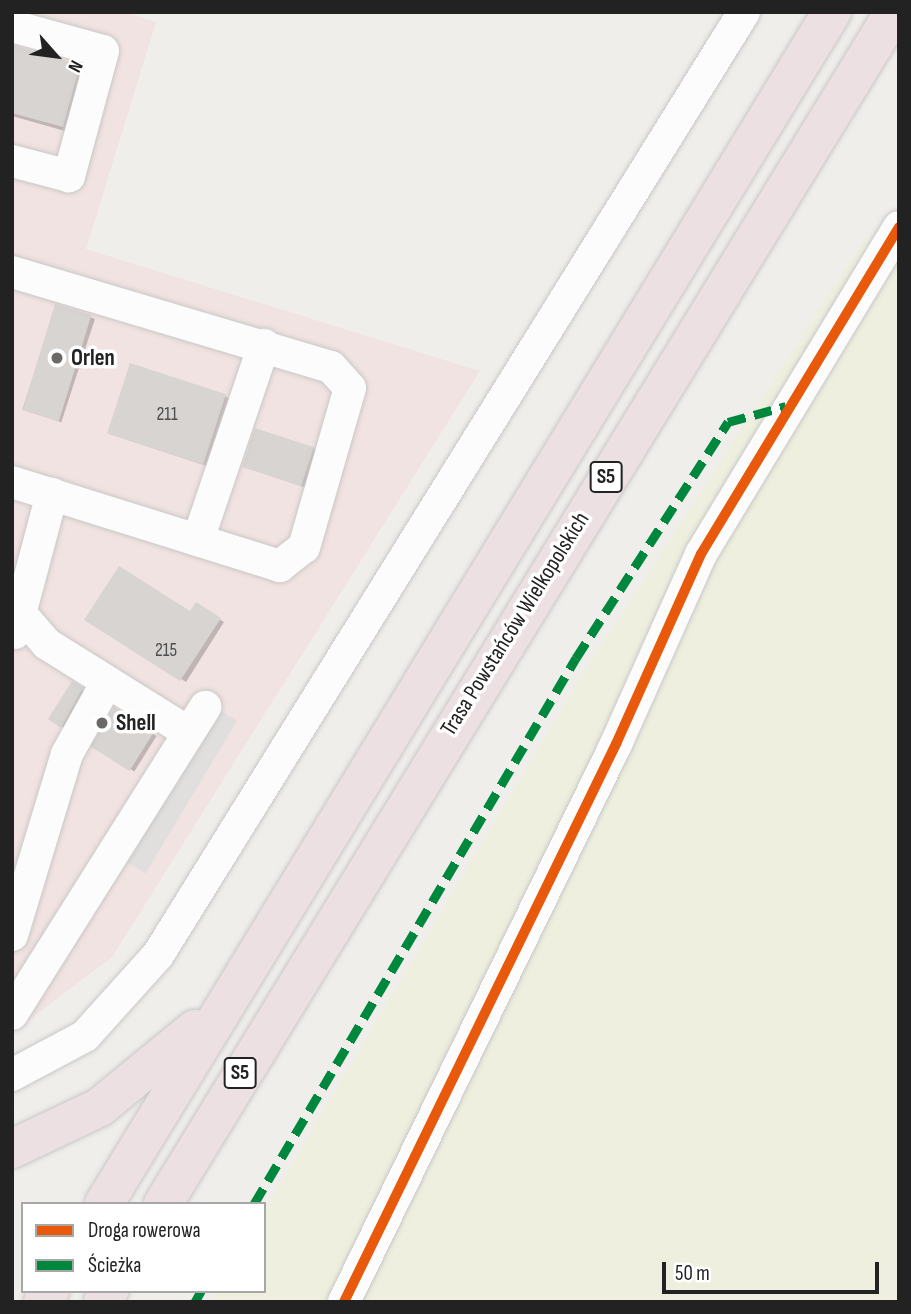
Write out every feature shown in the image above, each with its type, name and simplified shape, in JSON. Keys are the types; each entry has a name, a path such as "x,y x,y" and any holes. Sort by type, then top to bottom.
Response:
{"highway":[{"name":"S5","path":"105,1202 251,958 832,12"},
{"name":"Trasa Powstańców Wielkopolskich","path":"164,1202 894,12"},
{"path":"12,1149 100,1107 145,1075 184,1043 251,958"}],"street":[{"path":"12,1075 85,1036 158,955 744,12"},
{"path":"12,26 103,51 69,176 12,161"},
{"path":"344,1302 610,757 701,554 899,227"},
{"path":"12,272 331,366 350,388 332,467 293,561 280,566 12,482"},
{"path":"198,540 264,345"},
{"path":"12,1014 197,719 107,682 16,627 51,494"},
{"path":"12,935 67,754 107,682"}],"shaded area":[{"path":"12,12 125,12 156,22 86,249 480,371 112,957 12,1033"},
{"path":"219,710 237,721 145,873 127,863"}],"green space":[{"path":"865,238 899,249 899,1302 209,1302 215,1293 266,1293 266,1208 576,685"}],"building":[{"path":"12,45 80,65 63,127 12,113"},
{"name":"Orlen","path":"55,304 91,315 59,421 23,410"},
{"path":"130,363 226,394 203,465 107,433"},
{"path":"255,428 314,447 301,486 242,467"},
{"path":"119,566 190,611 196,602 221,618 180,681 84,620"},
{"path":"72,681 83,688 61,728 48,719"},
{"path":"114,707 154,732 129,771 90,746"}],"marked path":[{"path":"255,1202 576,658 728,422 786,406"},
{"path":"195,1302 200,1293"}],"cycle path":[{"path":"344,1302 616,744 701,554 899,227"}],"place":[{"name":"Orlen","path":"57,358"},
{"name":"Shell","path":"102,723"}]}
